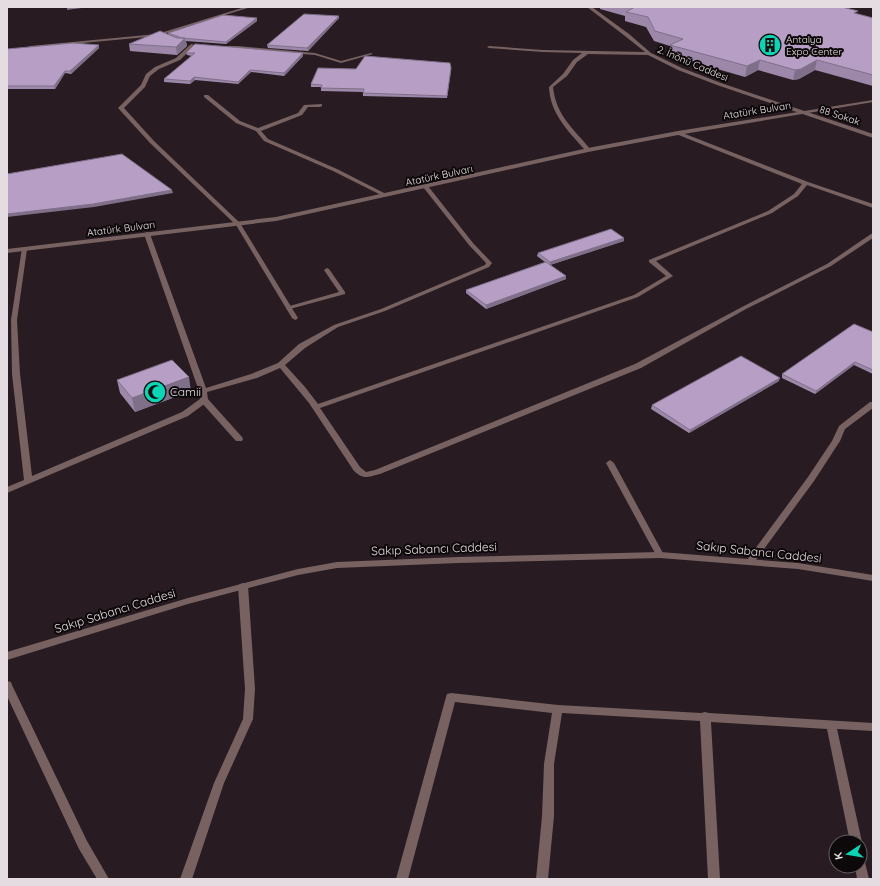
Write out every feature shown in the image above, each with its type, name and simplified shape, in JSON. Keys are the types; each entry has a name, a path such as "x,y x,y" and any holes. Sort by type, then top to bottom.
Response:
{"street":[{"path":"27,48 157,35 249,7"},
{"name":"2. İnönü Caddesi","path":"589,7 628,35 649,54 680,69 719,84 802,112"},
{"path":"157,35 169,39"},
{"path":"199,46 190,44 178,59 157,68 148,75 143,86 121,108 152,142 238,224 295,318"},
{"path":"218,47 238,47 315,54 341,62 371,54"},
{"path":"489,47 586,53 649,54"},
{"path":"586,53 575,61 565,75 551,87 550,98 556,111 588,150"},
{"path":"206,96 238,122 258,130 266,140 335,170 385,195"},
{"name":"Atatürk Bulvarı","path":"7,251 276,219 588,150 678,133 873,101"},
{"path":"258,130 300,114 306,106 320,105"},
{"name":"88 Sokak","path":"802,112 873,136"},
{"path":"678,133 806,183 873,206"},
{"path":"317,408 636,296 670,276 651,261 770,212 796,195 806,183"},
{"path":"203,391 254,376 281,365 302,346 336,326 383,310 487,266 489,263 486,258 471,244 426,187"},
{"path":"147,234 203,391 204,400 239,439"},
{"path":"281,365 300,384 357,469 364,475 377,472 638,366 744,308 829,265 873,236"},
{"path":"24,249 14,320 16,374 28,481"},
{"path":"288,308 343,293 327,270"},
{"path":"7,490 185,414 204,400"},
{"path":"750,562 811,479 836,441 842,428 873,404"},
{"path":"610,463 660,555"},
{"name":"Sakıp Sabancı Caddesi","path":"7,656 243,586 298,572 337,565 458,560 660,555 798,566 872,577"},
{"path":"186,879 219,783 248,719 250,689 243,586"},
{"path":"7,685 83,845 103,879"},
{"path":"402,879 451,697 558,709 706,716 873,727"},
{"path":"542,879 548,816 549,764 558,709"},
{"path":"706,716 714,879"},
{"path":"831,724 854,834"}],"building":[{"name":"Antalya Expo Center","path":"628,7 842,7 858,11 854,13 873,18 873,75 817,60 801,69 795,70 760,60 747,66 670,45 683,39 655,31 648,17 626,12 633,8"},
{"path":"304,14 339,16 307,48 267,45"},
{"path":"223,15 257,18 226,42 182,38 168,33"},
{"path":"160,31 177,38 185,38 176,47 129,44"},
{"path":"73,43 99,45 70,71 65,71 54,86 7,86 7,49"},
{"path":"195,44 303,53 284,73 250,70 238,82 194,77 190,81 164,79 195,53 186,53"},
{"path":"365,56 450,63 451,68 447,96 363,93 364,89 321,88 322,85 311,84 318,68 356,69"},
{"path":"122,154 172,190 93,204 7,214 7,174"},
{"path":"611,229 624,238 550,262 538,253"},
{"path":"546,262 566,276 486,305 466,290"},
{"path":"854,324 873,332 873,370 855,362 816,391 782,374"},
{"path":"741,356 780,378 690,430 652,405"},
{"path":"172,360 189,377 132,398 117,380"}],"place":[{"name":"Antalya Expo Center","path":"770,45"},
{"name":"Camii","path":"155,392"}]}
